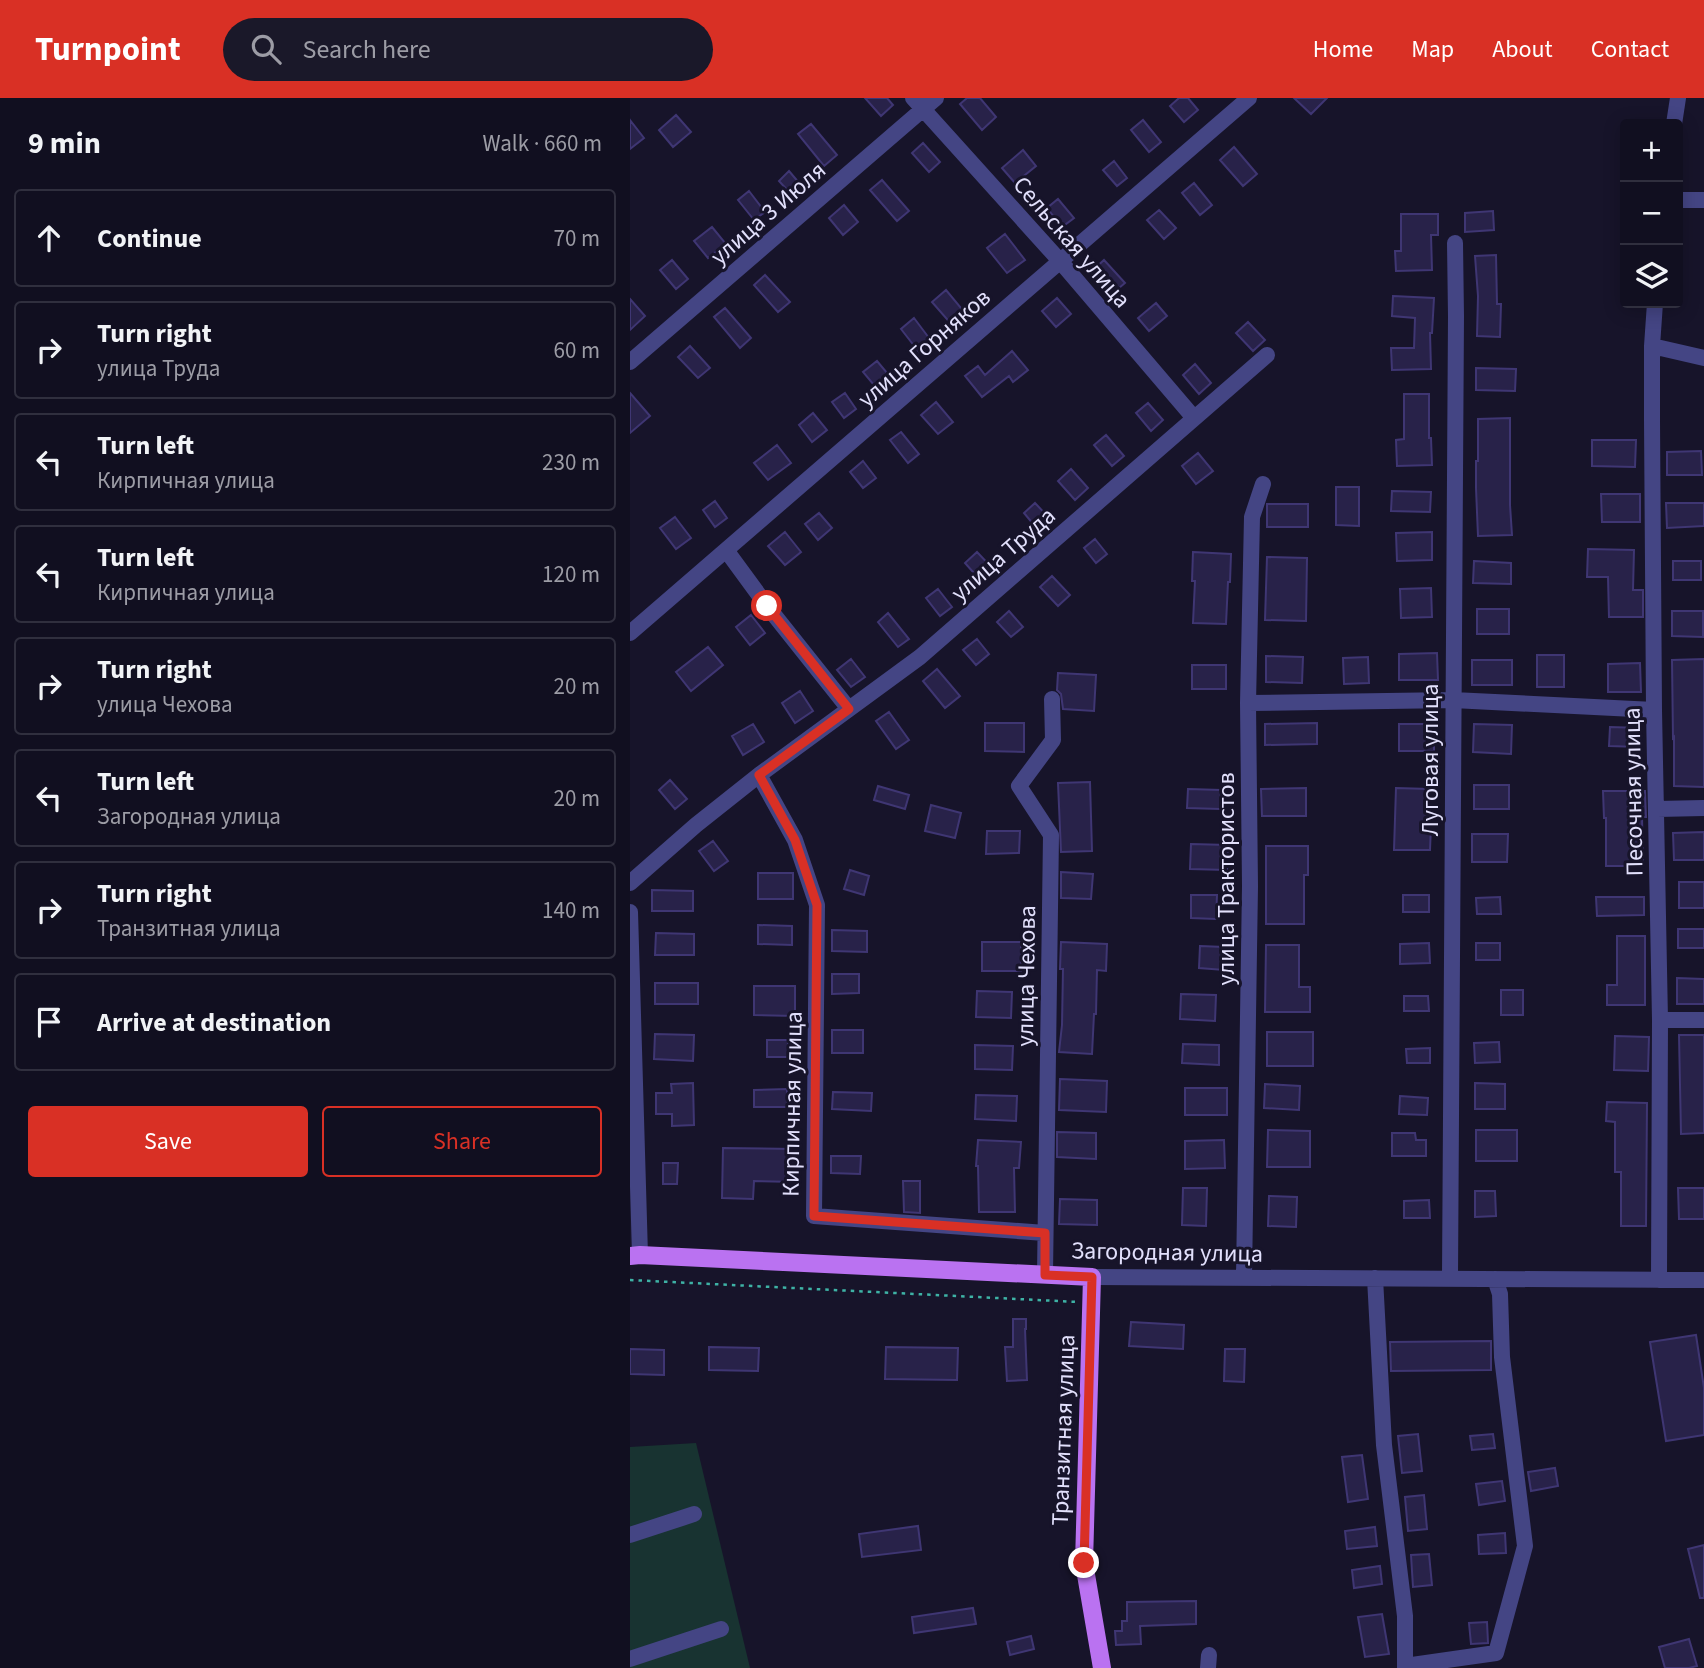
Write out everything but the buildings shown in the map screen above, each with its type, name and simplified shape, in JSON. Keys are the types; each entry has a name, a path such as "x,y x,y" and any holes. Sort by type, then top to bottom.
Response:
{"main road":[{"name":"Загородная улица","path":"635,1256 1092,1277"},
{"name":"Транзитная улица","path":"1092,1277 1084,1563 1102,1668"}],"street":[{"name":"улица 3 Июля","path":"630,362 918,104 936,98"},
{"name":"улица Горняков","path":"630,633 1249,98"},
{"path":"1675,119 1678,98"},
{"name":"Сельская улица","path":"918,104 1060,261 1194,418"},
{"path":"1683,200 1704,200"},
{"name":"Луговая улица","path":"1450,1278 1457,316 1455,243"},
{"name":"Песочная улица","path":"1655,308 1652,346 1654,710 1660,1020 1659,1280"},
{"path":"1652,346 1704,358"},
{"name":"улица Труда","path":"630,883 696,825 759,775 919,657 1267,355"},
{"name":"улица Трактористов","path":"1244,1277 1252,517 1263,484"},
{"path":"726,550 849,709"},
{"name":"улица Чехова","path":"1045,1275 1051,835 1018,786 1053,740 1052,699"},
{"path":"1248,703 1453,700 1654,710"},
{"name":"Кирпичная улица","path":"759,775 795,840 817,905 814,1216 1045,1233"},
{"path":"1657,809 1704,808"},
{"path":"630,912 640,1229 635,1256"},
{"path":"1660,1020 1704,1020"},
{"name":"Загородная улица","path":"1092,1277 1704,1280"},
{"path":"1375,1278 1384,1446 1405,1616 1405,1667 1496,1654 1524,1546 1502,1357 1500,1294 1495,1279"},
{"path":"630,1535 694,1514"},
{"path":"630,1658 721,1629"}],"path":[{"path":"630,1280 1092,1303"}],"green space":[{"path":"696,1443 750,1668 630,1668 630,1447"}],"route":[{"path":"767,606 849,709 759,775 795,840 817,905 814,1216 1045,1233 1045,1275 1092,1277 1084,1563"}]}
